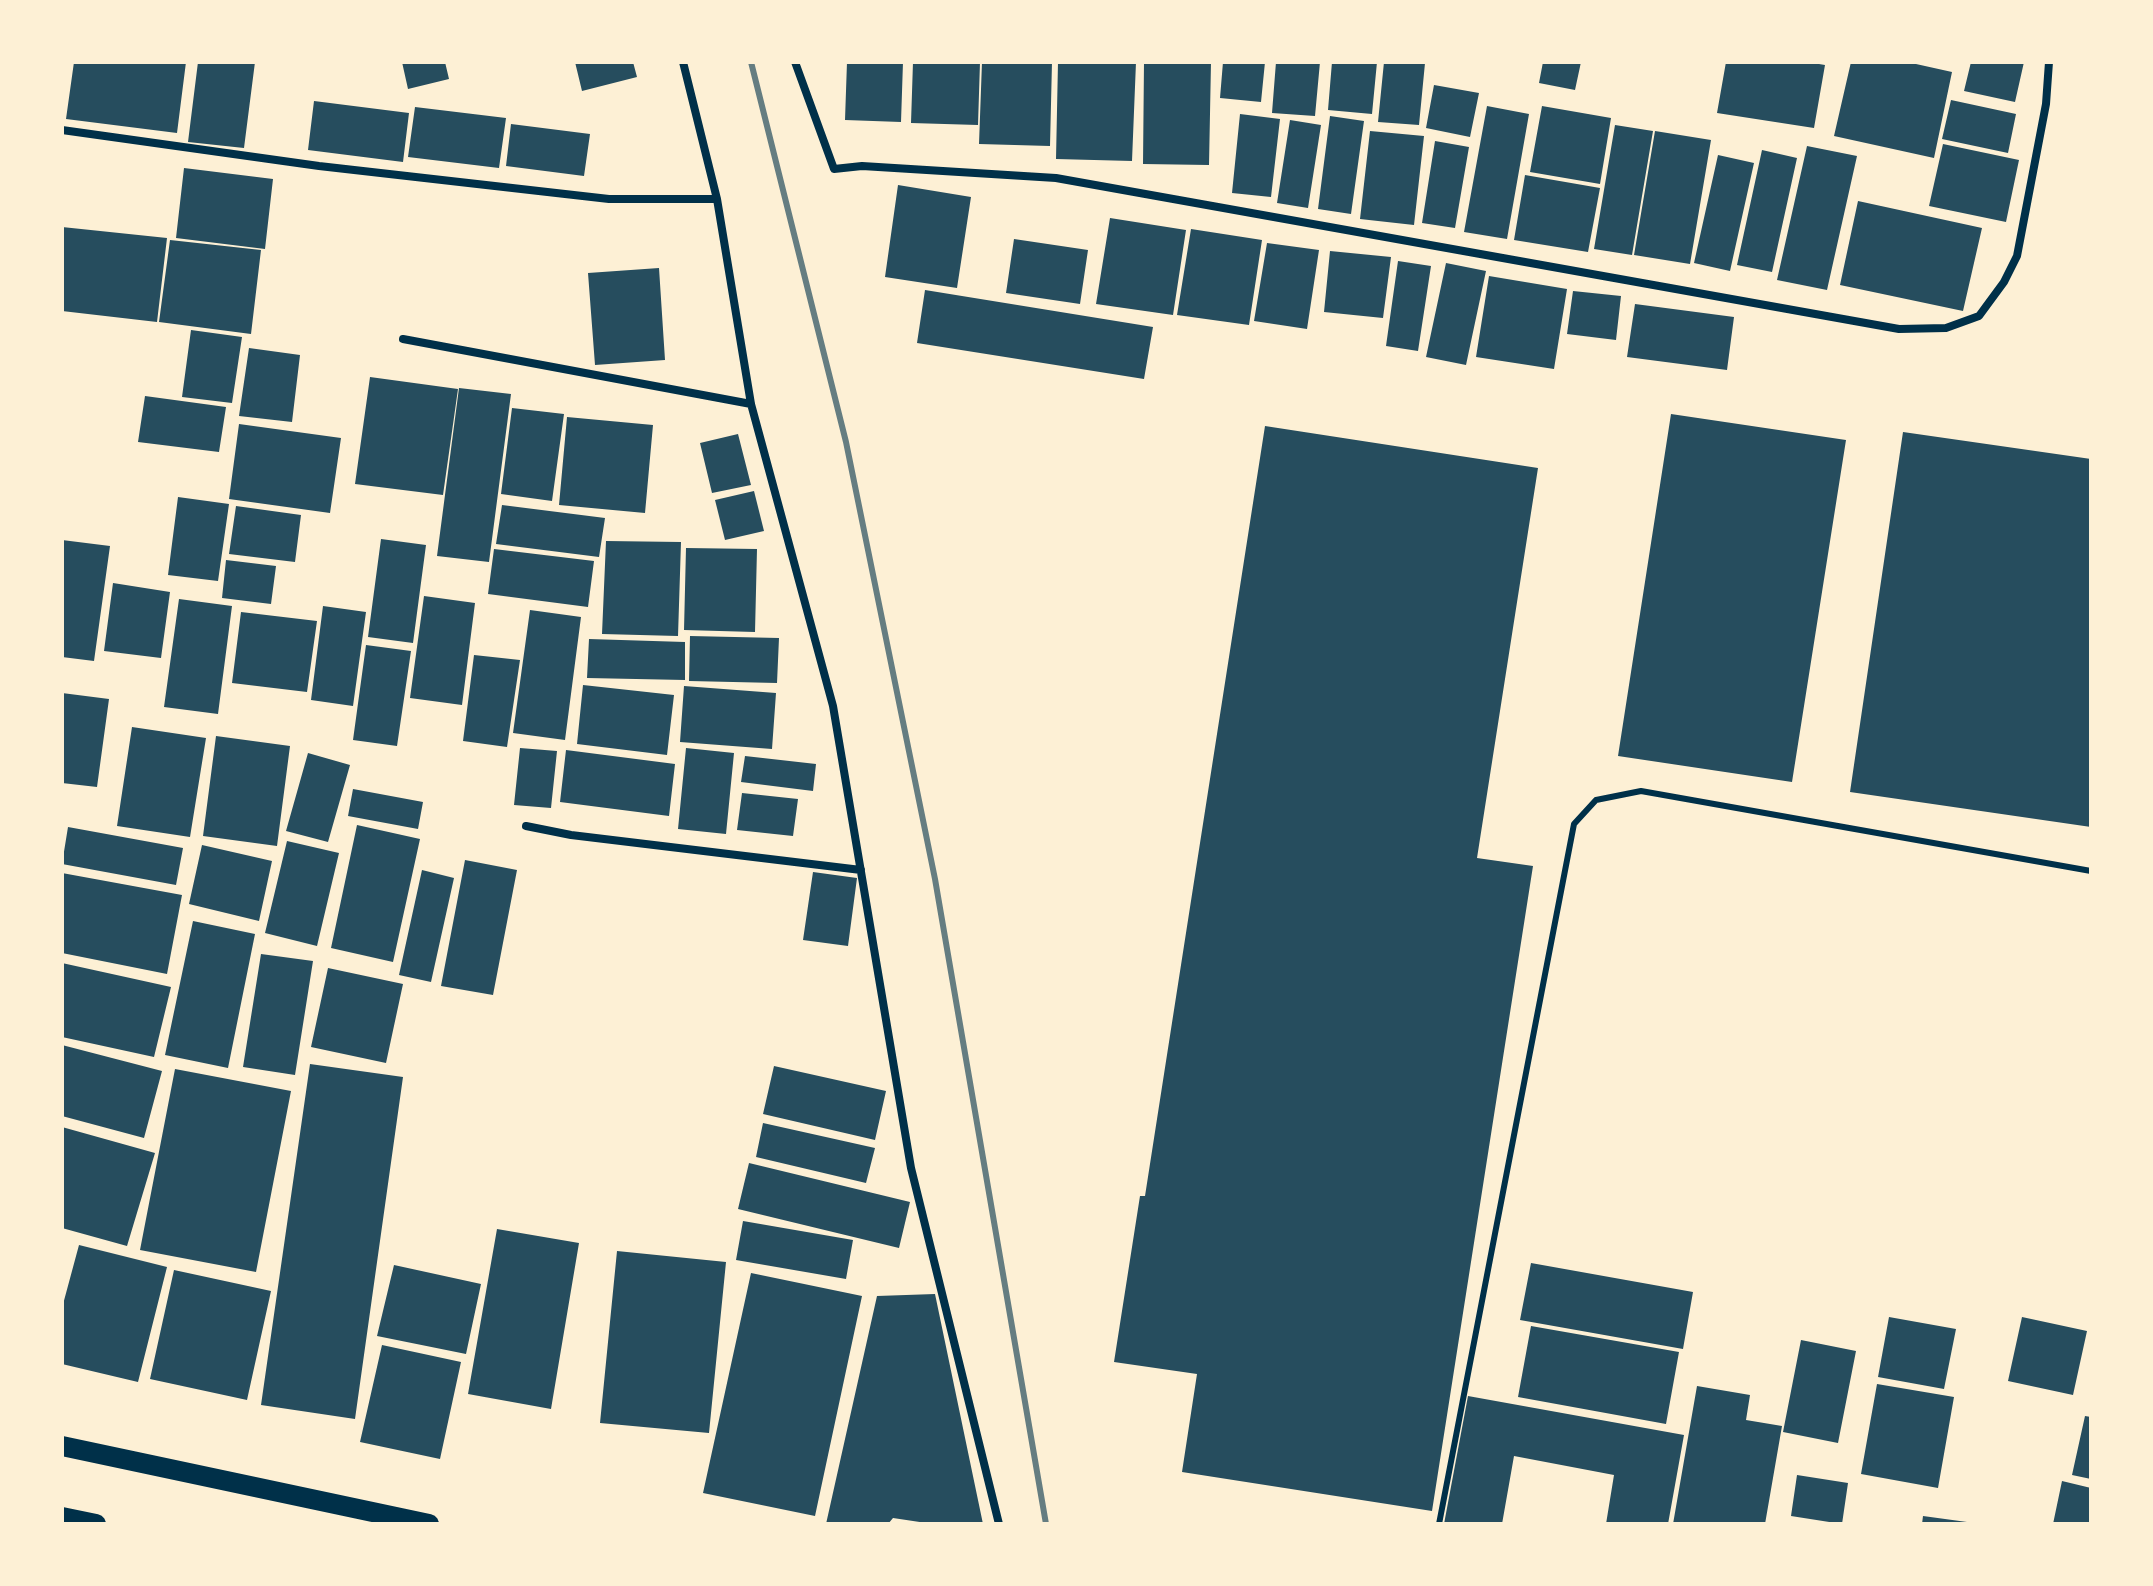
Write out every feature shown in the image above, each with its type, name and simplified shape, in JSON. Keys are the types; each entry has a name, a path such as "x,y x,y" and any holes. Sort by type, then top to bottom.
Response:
{"main road":[{"path":"62,1446 429,1524"},
{"path":"62,1517 96,1524"}],"street":[{"path":"683,62 717,199 751,404 833,706 911,1168 999,1524"},
{"path":"795,62 834,169 862,166 1056,178 1899,329 1946,328 1979,316 2004,282 2017,256 2046,104 2049,62"},
{"path":"62,130 319,166 609,199 717,199"},
{"path":"403,339 751,404"},
{"path":"526,826 586,837 861,870"}],"lane":[{"path":"1439,1524 1574,824 1596,800 1641,791 2091,871"}],"building":[{"path":"74,62 186,62 177,133 66,119"},
{"path":"198,62 255,62 244,148 188,142"},
{"path":"402,62 445,62 449,79 408,89"},
{"path":"575,62 633,62 637,77 582,91"},
{"path":"847,62 903,62 901,122 845,120"},
{"path":"913,62 980,62 978,125 911,123"},
{"path":"982,62 1052,62 1050,146 979,144"},
{"path":"1058,62 1136,62 1132,161 1056,159"},
{"path":"1144,62 1211,62 1209,165 1143,164"},
{"path":"1223,62 1265,62 1261,102 1220,98"},
{"path":"1276,62 1320,62 1315,116 1272,113"},
{"path":"1332,62 1377,62 1372,114 1328,110"},
{"path":"1384,62 1425,63 1419,125 1378,122"},
{"path":"1543,62 1581,62 1575,90 1539,83"},
{"path":"1726,62 1807,62 1825,65 1814,128 1717,113"},
{"path":"1851,62 1907,62 1952,72 1934,158 1834,136"},
{"path":"1971,62 2024,62 2015,102 1964,91"},
{"path":"1434,85 1479,93 1470,137 1426,128"},
{"path":"1951,100 2016,114 2008,153 1942,139"},
{"path":"314,101 409,113 403,162 308,150"},
{"path":"1487,106 1529,114 1507,239 1464,232"},
{"path":"1542,106 1611,118 1600,184 1530,172"},
{"path":"415,107 506,118 499,168 408,157"},
{"path":"1240,114 1280,119 1271,197 1232,193"},
{"path":"1330,116 1364,121 1351,214 1318,209"},
{"path":"1290,120 1321,125 1308,208 1277,203"},
{"path":"511,124 590,134 584,176 506,166"},
{"path":"1615,125 1653,131 1632,255 1594,249"},
{"path":"1370,131 1424,136 1414,225 1360,219"},
{"path":"1655,131 1711,140 1690,264 1634,255"},
{"path":"1435,141 1469,147 1455,228 1422,223"},
{"path":"1943,144 2019,160 2006,222 1929,206"},
{"path":"1807,146 1857,156 1827,290 1777,280"},
{"path":"1762,150 1797,158 1772,272 1737,265"},
{"path":"1718,155 1754,163 1730,271 1694,263"},
{"path":"184,168 273,179 265,249 176,238"},
{"path":"1525,175 1600,188 1588,252 1514,240"},
{"path":"898,185 971,197 957,288 885,277"},
{"path":"1858,201 1982,228 1963,311 1840,285"},
{"path":"1110,218 1186,230 1173,315 1096,304"},
{"path":"62,227 167,238 157,322 62,311"},
{"path":"1191,229 1262,240 1249,325 1177,315"},
{"path":"1014,239 1088,250 1080,304 1006,293"},
{"path":"170,240 261,250 251,334 159,322"},
{"path":"1267,243 1319,250 1307,329 1254,321"},
{"path":"1330,251 1391,257 1383,318 1324,312"},
{"path":"1398,261 1431,266 1418,351 1386,346"},
{"path":"1446,263 1486,271 1466,365 1426,357"},
{"path":"659,268 665,360 595,365 588,273"},
{"path":"1489,276 1567,289 1554,369 1476,357"},
{"path":"925,290 1153,327 1144,379 917,343"},
{"path":"1573,291 1621,296 1616,340 1567,334"},
{"path":"1635,304 1734,317 1727,370 1627,357"},
{"path":"191,330 242,337 232,403 182,397"},
{"path":"249,348 300,355 292,422 239,416"},
{"path":"370,377 458,389 443,495 355,484"},
{"path":"459,388 511,394 489,562 437,556"},
{"path":"145,396 226,407 219,452 138,442"},
{"path":"512,408 564,414 552,501 501,494"},
{"path":"1671,414 1846,440 1792,782 1618,756"},
{"path":"567,417 653,425 645,513 559,505"},
{"path":"239,424 341,438 330,513 229,499"},
{"path":"1265,426 1538,468 1477,858 1533,866 1432,1511 1182,1472 1197,1374 1114,1362 1140,1196 1145,1196"},
{"path":"1903,432 2091,459 2091,827 1850,792"},
{"path":"738,434 751,485 712,493 700,443"},
{"path":"754,491 764,531 725,540 715,500"},
{"path":"178,497 229,504 218,581 168,575"},
{"path":"502,505 605,518 599,557 496,544"},
{"path":"236,506 301,515 295,562 229,554"},
{"path":"381,539 426,545 413,643 368,637"},
{"path":"62,540 110,546 94,661 62,657"},
{"path":"606,541 681,542 678,636 602,634"},
{"path":"686,548 757,549 755,632 684,630"},
{"path":"494,549 594,561 588,607 488,594"},
{"path":"226,560 276,566 271,604 222,598"},
{"path":"113,583 170,592 161,658 104,651"},
{"path":"424,596 475,603 462,705 410,698"},
{"path":"179,599 232,606 218,714 164,707"},
{"path":"323,606 366,612 353,706 311,700"},
{"path":"530,610 581,617 565,740 513,733"},
{"path":"241,612 317,621 307,692 232,683"},
{"path":"690,636 779,638 777,683 689,681"},
{"path":"589,639 685,642 685,680 587,678"},
{"path":"366,645 411,651 397,746 353,740"},
{"path":"474,655 520,660 507,747 463,741"},
{"path":"583,685 674,695 667,755 577,744"},
{"path":"684,686 776,693 772,749 680,742"},
{"path":"62,693 109,699 97,787 62,783"},
{"path":"132,727 206,738 190,837 117,826"},
{"path":"216,736 290,746 277,846 203,836"},
{"path":"520,748 557,751 551,808 514,805"},
{"path":"686,748 734,753 726,834 678,829"},
{"path":"566,750 675,764 669,816 560,802"},
{"path":"308,753 350,765 328,842 286,831"},
{"path":"745,756 816,764 813,791 741,782"},
{"path":"353,789 423,802 418,829 348,816"},
{"path":"742,793 798,799 793,836 737,830"},
{"path":"357,825 420,839 393,962 331,948"},
{"path":"68,827 183,848 176,885 62,864"},
{"path":"287,841 339,853 317,946 265,933"},
{"path":"202,845 272,861 259,921 189,904"},
{"path":"465,860 517,870 493,995 441,986"},
{"path":"422,870 454,878 431,982 399,975"},
{"path":"813,872 857,878 848,946 803,940"},
{"path":"62,873 182,895 167,974 62,953"},
{"path":"193,921 255,934 228,1068 165,1055"},
{"path":"261,954 313,961 295,1075 243,1067"},
{"path":"62,963 171,987 154,1057 62,1037"},
{"path":"328,968 403,984 386,1063 311,1047"},
{"path":"62,1045 162,1071 144,1138 62,1116"},
{"path":"310,1064 403,1077 355,1419 261,1405"},
{"path":"774,1066 886,1091 875,1140 763,1114"},
{"path":"175,1069 291,1091 256,1272 140,1250"},
{"path":"763,1123 875,1148 866,1183 756,1157"},
{"path":"62,1127 155,1153 127,1246 62,1228"},
{"path":"749,1163 910,1202 899,1248 738,1209"},
{"path":"743,1221 853,1240 846,1279 736,1260"},
{"path":"497,1229 579,1243 551,1409 468,1394"},
{"path":"79,1245 167,1267 138,1382 62,1364 62,1308"},
{"path":"617,1251 726,1262 709,1433 600,1423"},
{"path":"1531,1263 1693,1292 1683,1349 1520,1320"},
{"path":"394,1265 481,1284 466,1354 377,1336"},
{"path":"174,1270 271,1291 247,1400 150,1379"},
{"path":"751,1273 862,1296 815,1516 703,1493"},
{"path":"935,1294 983,1524 933,1524 893,1518 888,1524 826,1524 877,1296"},
{"path":"1889,1317 1956,1329 1944,1389 1878,1377"},
{"path":"2022,1317 2087,1331 2073,1395 2008,1381"},
{"path":"1531,1326 1679,1352 1666,1424 1518,1397"},
{"path":"1801,1340 1856,1351 1838,1443 1783,1432"},
{"path":"382,1345 461,1362 440,1459 360,1442"},
{"path":"1877,1384 1954,1397 1938,1488 1861,1474"},
{"path":"1697,1386 1750,1395 1746,1420 1782,1426 1765,1524 1673,1524"},
{"path":"1468,1396 1684,1435 1668,1524 1606,1524 1614,1475 1514,1456 1502,1524 1444,1524"},
{"path":"2085,1416 2091,1417 2091,1479 2072,1475"},
{"path":"1797,1475 1848,1483 1842,1524 1791,1516"},
{"path":"2062,1481 2091,1488 2091,1524 2053,1524"},
{"path":"1923,1516 1967,1522 1967,1524 1922,1524"}],"railway":[{"path":"751,62 846,442 935,879 1046,1524"}]}
